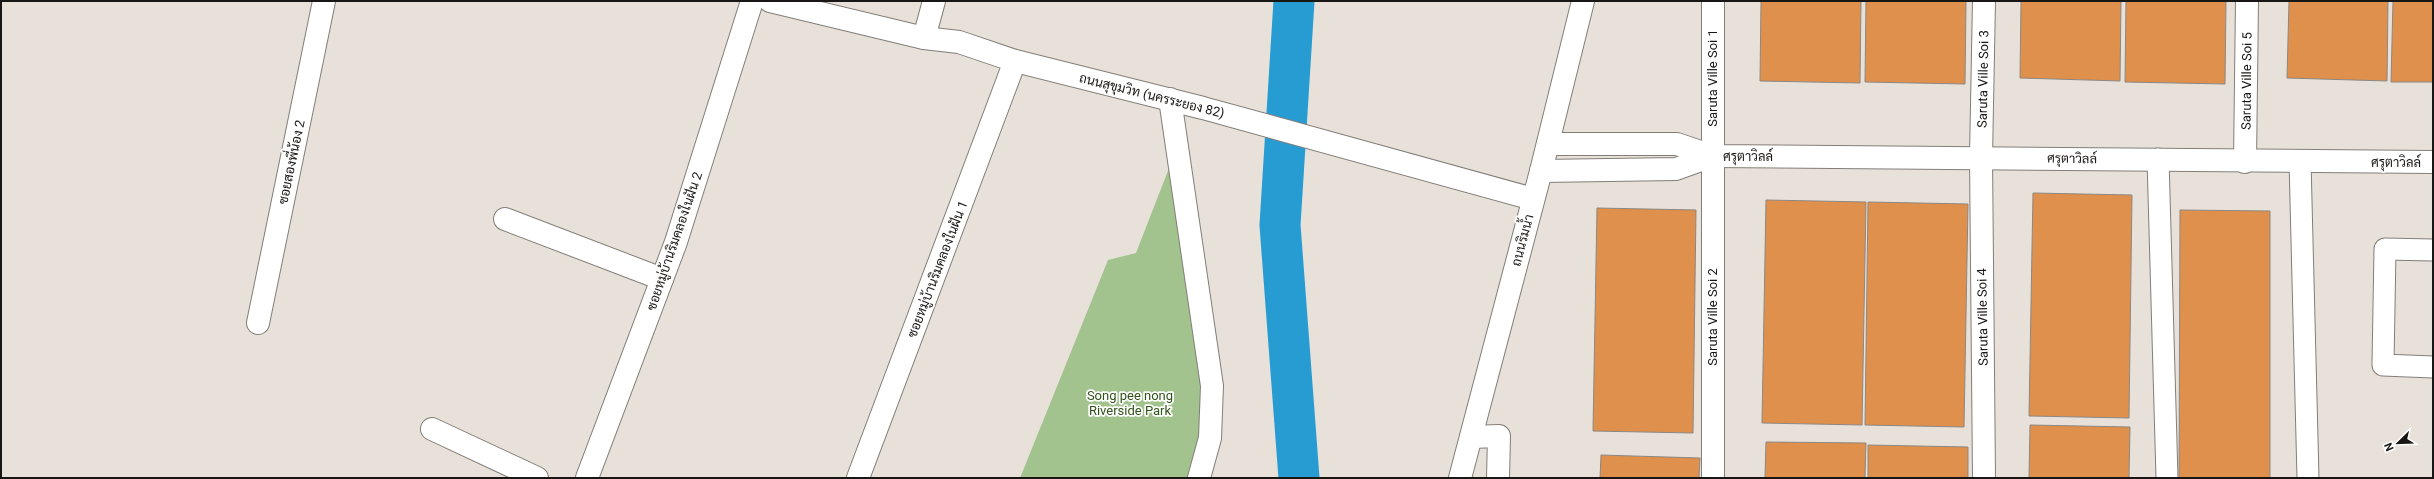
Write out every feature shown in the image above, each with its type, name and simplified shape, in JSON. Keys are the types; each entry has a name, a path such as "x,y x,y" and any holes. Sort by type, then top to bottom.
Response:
{"street":[{"name":"ซอยสองพี่น้อง 2","path":"258,323 324,1"},
{"name":"ซอยหมู่บ้านริมคลองในฝัน 2","path":"587,478 676,242 752,1"},
{"name":"ถนนสุขุมวิท (นครระยอง 82)","path":"770,1 924,38 959,42 1015,61 1203,108 1533,199"},
{"path":"924,38 934,1"},
{"name":"ถนนริมน้ำ","path":"1460,478 1548,144 1583,1"},
{"name":"Saruta Ville Soi 1","path":"1712,156 1713,1"},
{"name":"Saruta Ville Soi 3","path":"1981,156 1984,1"},
{"name":"Saruta Ville Soi 5","path":"2245,162 2247,1"},
{"name":"ซอยหมู่บ้านริมคลองในฝัน 1","path":"858,478 1015,61"},
{"path":"1170,100 1212,386 1210,438 1200,478"},
{"name":"ศรุตาวิลล์","path":"1548,144 1677,144 1712,156 1981,156 2245,162 2433,162"},
{"name":"ศรุตาวิลล์","path":"1541,171 1676,169 1712,156"},
{"name":"Saruta Ville Soi 2","path":"1712,156 1713,478"},
{"name":"Saruta Ville Soi 4","path":"1981,156 1984,478"},
{"path":"505,219 662,280"},
{"path":"432,429 537,478"},
{"path":"1471,437 1498,436 1498,478"}],"lane":[{"path":"2158,159 2167,478"},
{"path":"2300,161 2308,478"},
{"path":"2433,250 2385,249 2383,365 2433,368"}],"green space":[{"name":"Song pee nong Riverside Park","path":"1171,163 1205,389 1202,436 1191,478 1020,478 1108,260 1136,253"}],"building":[{"path":"1761,1 1861,1 1860,83 1760,81"},
{"path":"1866,1 1966,1 1965,84 1865,82"},
{"path":"2021,1 2121,1 2120,81 2020,78"},
{"path":"2126,1 2226,1 2225,84 2125,82"},
{"path":"2289,1 2388,1 2387,81 2287,78"},
{"path":"2393,1 2433,1 2433,82 2391,82"},
{"path":"2033,193 2132,195 2129,418 2029,416"},
{"path":"1766,200 1866,202 1862,425 1762,423"},
{"path":"1868,202 1968,204 1964,427 1865,425"},
{"path":"1597,208 1696,210 1693,433 1593,431"},
{"path":"2180,210 2270,211 2270,478 2179,478"},
{"path":"2030,425 2130,427 2129,478 2029,478"},
{"path":"1766,442 1866,443 1865,478 1765,478"},
{"path":"1868,445 1968,447 1968,478 1868,478"},
{"path":"1601,455 1700,458 1699,478 1600,478"}],"waterway":[{"path":"1294,1 1280,225 1299,478"}]}
